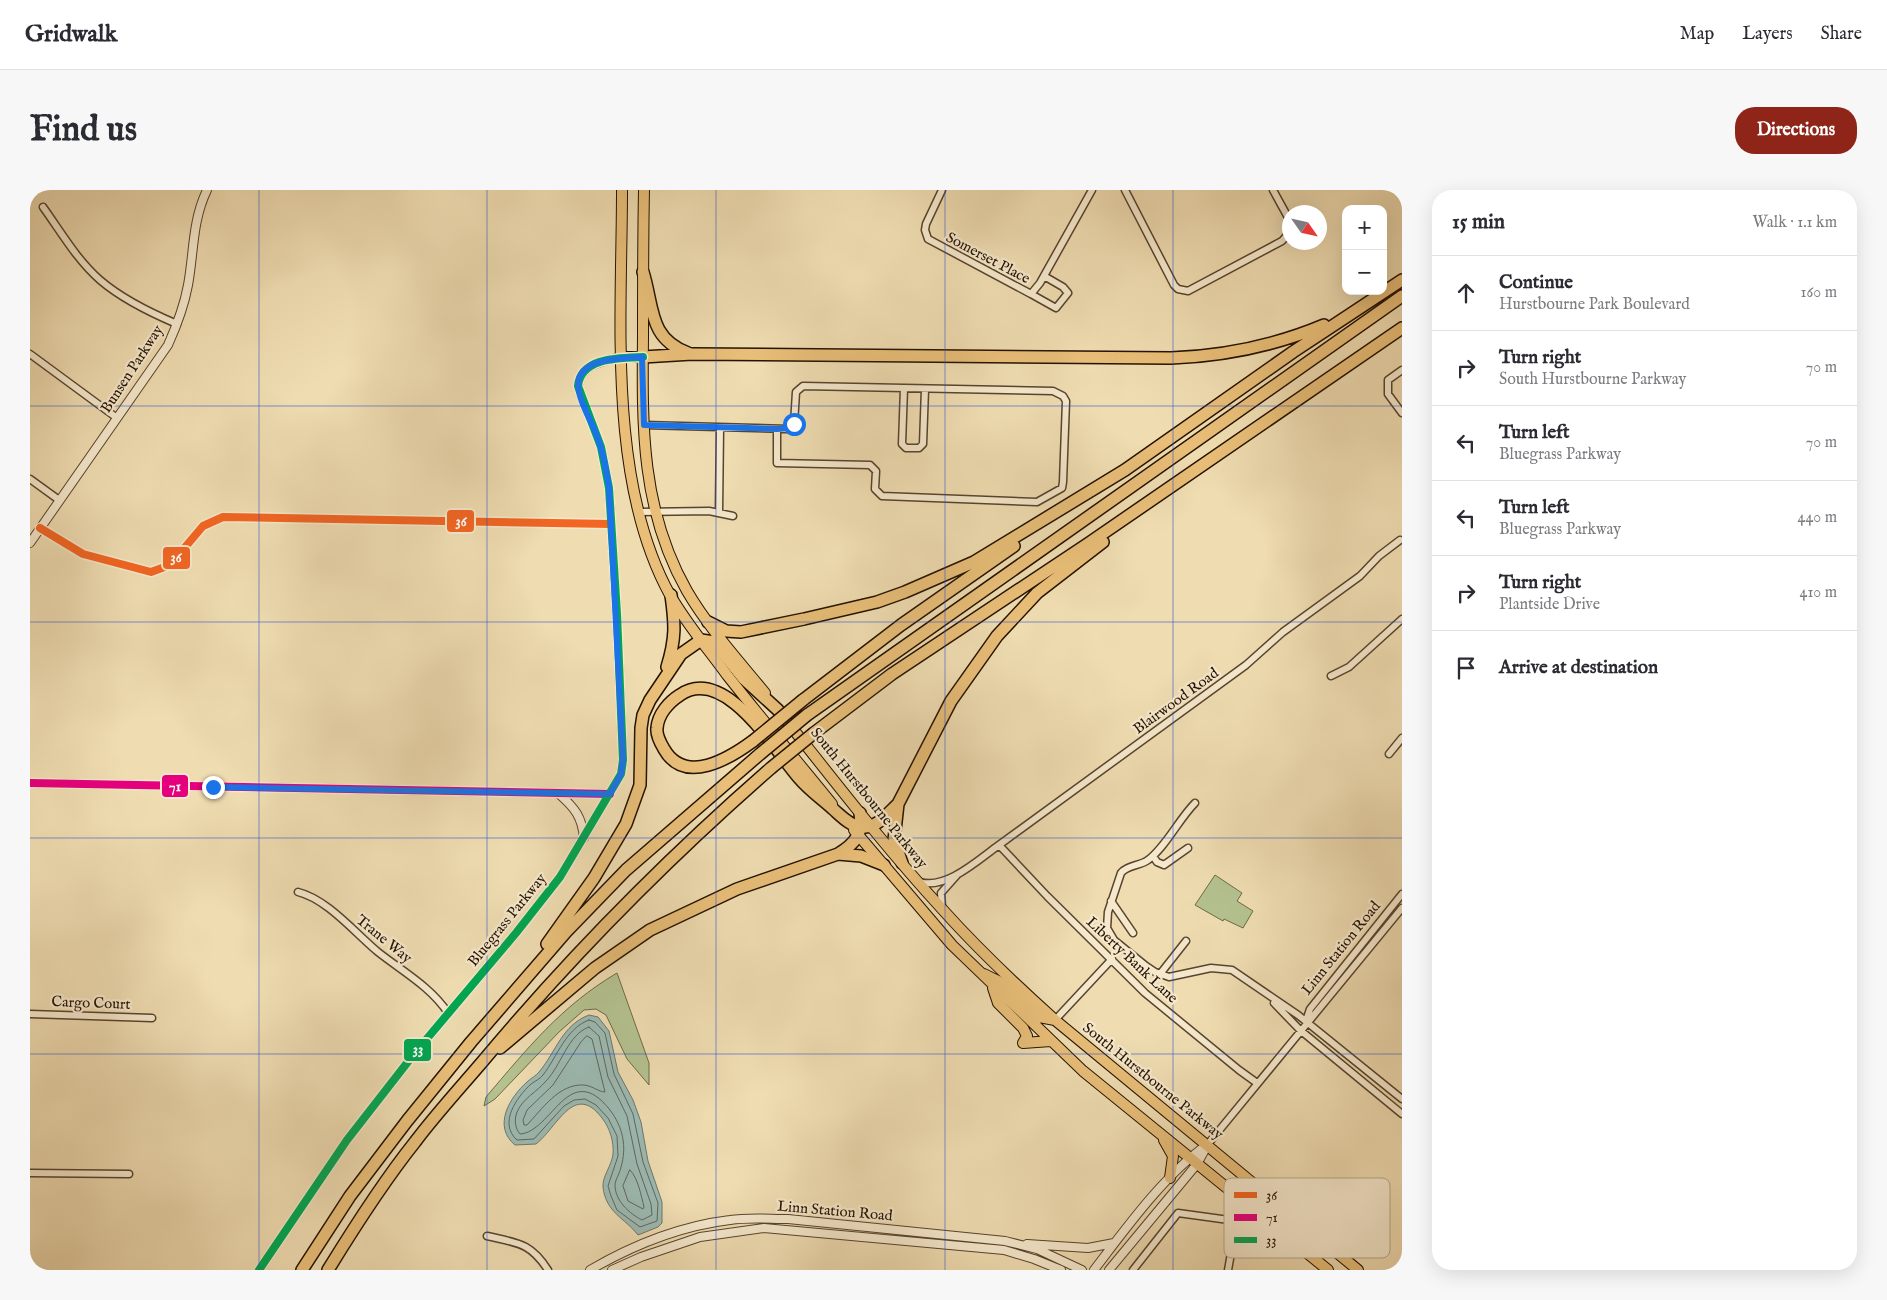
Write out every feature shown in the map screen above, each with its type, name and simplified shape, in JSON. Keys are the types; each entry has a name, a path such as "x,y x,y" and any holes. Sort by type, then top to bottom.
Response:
{"highway":[{"path":"643,272 656,328 677,349 692,354"},
{"path":"863,830 845,820 800,780 742,709 716,691 700,689 683,692 670,702 657,729 660,742 667,755 680,764 696,767 716,764 731,757 753,741 803,700 900,625 1085,496 1402,280"},
{"path":"302,1270 350,1196 401,1128 566,932 626,870 807,715 1402,296"},
{"path":"642,357 692,354 1199,357 1247,350 1286,339 1353,312"},
{"path":"328,1270 352,1230 414,1142 550,982 623,906 722,811 771,768 892,674 1402,328"},
{"path":"487,1055 507,1043 594,968 650,930 737,889 838,854 850,847 863,830 882,820 898,804 951,701 997,636 1037,593 1186,475"},
{"path":"708,622 726,631 741,632 877,602 974,562 1085,496"},
{"path":"664,678 675,641 676,626 671,595"},
{"path":"518,988 594,878 626,824 640,785 643,716 664,678 681,654 701,640 714,642 744,679 778,710"},
{"path":"898,804 894,840 902,863"},
{"path":"860,813 863,830"},
{"path":"838,854 861,856 884,865"}],"main road":[{"path":"622,190 622,358 627,442 639,512 658,569 671,595 701,640 765,723 845,820"},
{"name":"South Hurstbourne Parkway","path":"644,190 642,357 644,425 648,478 654,510 676,570 687,591 708,622 860,813"},
{"path":"622,358 642,357"},
{"name":"South Hurstbourne Parkway","path":"863,830 902,863 978,947 1055,1020 1248,1178"},
{"name":"South Hurstbourne Parkway","path":"863,830 884,865 974,969 1083,1071 1224,1185"},
{"path":"952,945 956,942 978,947"},
{"path":"974,969 998,981 1039,1017 1055,1020"},
{"path":"993,987 998,1003 1024,1028 1026,1036 1023,1043 1051,1041"},
{"path":"1163,1137 1173,1156 1170,1178"},
{"name":"South Hurstbourne Parkway","path":"1313,1258 1328,1270"},
{"name":"South Hurstbourne Parkway","path":"1344,1258 1358,1270"}],"street":[{"name":"Bunsen Parkway","path":"30,543 155,364 178,324 188,284 193,237 198,214 207,190"},
{"name":"Somerset Place","path":"942,190 926,224 925,230 928,239 936,244 942,244 1031,294 1044,276 1089,191"},
{"path":"1273,190 1282,206"},
{"path":"1128,191 1174,285 1184,291 1188,292 1282,241"},
{"path":"42,207 81,260 99,279 156,315 178,324"},
{"path":"1031,294 1056,308 1062,302 1068,293 1063,287 1044,276"},
{"path":"30,354 117,418"},
{"name":"Bluegrass Parkway","path":"259,1270 347,1140 448,1013 540,904 584,838 621,774 623,760 611,524 605,462 578,386 579,378 589,366 622,358"},
{"path":"1402,370 1388,380 1388,394 1402,413"},
{"path":"644,425 789,428 794,424 796,392 800,387 1054,391 1063,396 1066,401 1062,488 1037,502 882,496 875,489 876,472 873,467 852,464 777,463 777,429"},
{"path":"904,388 902,444 906,448 919,448 923,444 926,389"},
{"path":"719,512 720,428"},
{"path":"30,479 59,500"},
{"path":"639,512 654,510 719,512 733,516"},
{"path":"40,528 83,554 151,572 170,565 203,526 223,517 611,524"},
{"name":"Blairwood Road","path":"918,882 929,885 937,884 959,872 999,845 1225,681 1283,632 1360,576 1379,556 1400,540"},
{"path":"1331,676 1349,667 1402,619"},
{"path":"1389,754 1402,738"},
{"path":"30,783 610,794"},
{"path":"559,794 575,808 581,817 584,838"},
{"path":"1195,803 1185,813 1153,856 1140,864 1123,870 1106,920 1109,933 1134,956 1160,974 1176,976 1211,968 1228,969 1238,974 1306,1023 1402,1099"},
{"name":"Liberty Bank Lane","path":"999,845 1047,896 1145,993 1239,1070 1258,1082"},
{"path":"1153,856 1157,862 1164,865 1188,848"},
{"name":"Blairwood Road","path":"943,910 941,893 959,872"},
{"name":"Trane Way","path":"298,892 319,901 379,953 422,985 443,1004 448,1013"},
{"name":"Linn Station Road","path":"1306,1023 1310,1009 1402,894"},
{"path":"1111,901 1133,933"},
{"name":"Linn Station Road","path":"1094,1270 1115,1242 1170,1178 1193,1160 1208,1144 1300,1030 1316,1015 1402,908"},
{"path":"1160,974 1186,941"},
{"path":"1055,1020 1112,959"},
{"path":"1340,972 1346,977"},
{"path":"1268,996 1300,1030 1402,1114"},
{"name":"Cargo Court","path":"30,1014 152,1018"},
{"path":"1109,1270 1193,1160"},
{"path":"30,1173 129,1174"},
{"path":"1133,1270 1178,1214 1224,1219"},
{"name":"Linn Station Road","path":"590,1270 644,1243 699,1225 732,1220 788,1219 1005,1241 1037,1250 1082,1270"},
{"name":"Linn Station Road","path":"612,1270 641,1257 700,1237 764,1228 1004,1250 1062,1270"},
{"path":"486,1236 526,1246 537,1254 548,1270"},
{"path":"1020,1245 1051,1244 1088,1248 1115,1242"},
{"path":"1034,1259 1042,1270"}],"green space":[{"path":"1215,875 1242,893 1237,901 1253,911 1243,928 1224,919 1223,921 1195,905"},
{"path":"617,973 649,1063 649,1085 627,1059 606,1015 596,1009 584,1010 559,1032 495,1099 484,1106 486,1097 546,1029 579,1000"}],"water":[{"path":"589,1015 598,1017 609,1031 618,1072 633,1100 641,1122 648,1161 662,1202 662,1223 658,1227 638,1235 612,1209 605,1196 603,1183 612,1158 613,1145 607,1126 592,1108 583,1104 574,1106 566,1111 536,1144 515,1145 508,1137 505,1129 506,1112 515,1096 539,1072 572,1025"}],"transit line":[{"name":"33","path":"259,1270 347,1140 414,1054 516,933 560,877 621,774 623,760 617,614 609,488 601,447 578,386 581,376 586,369 594,364 613,359 643,357"},
{"name":"36","path":"40,528 83,554 151,572 170,565 203,526 223,517 611,524"},
{"name":"71","path":"30,783 610,794"}],"route":[{"path":"213,787 610,794 620,777 623,760 617,614 609,488 601,447 579,393 579,378 582,372 594,364 622,358 642,357 644,425 777,429 789,428 794,424"}]}
